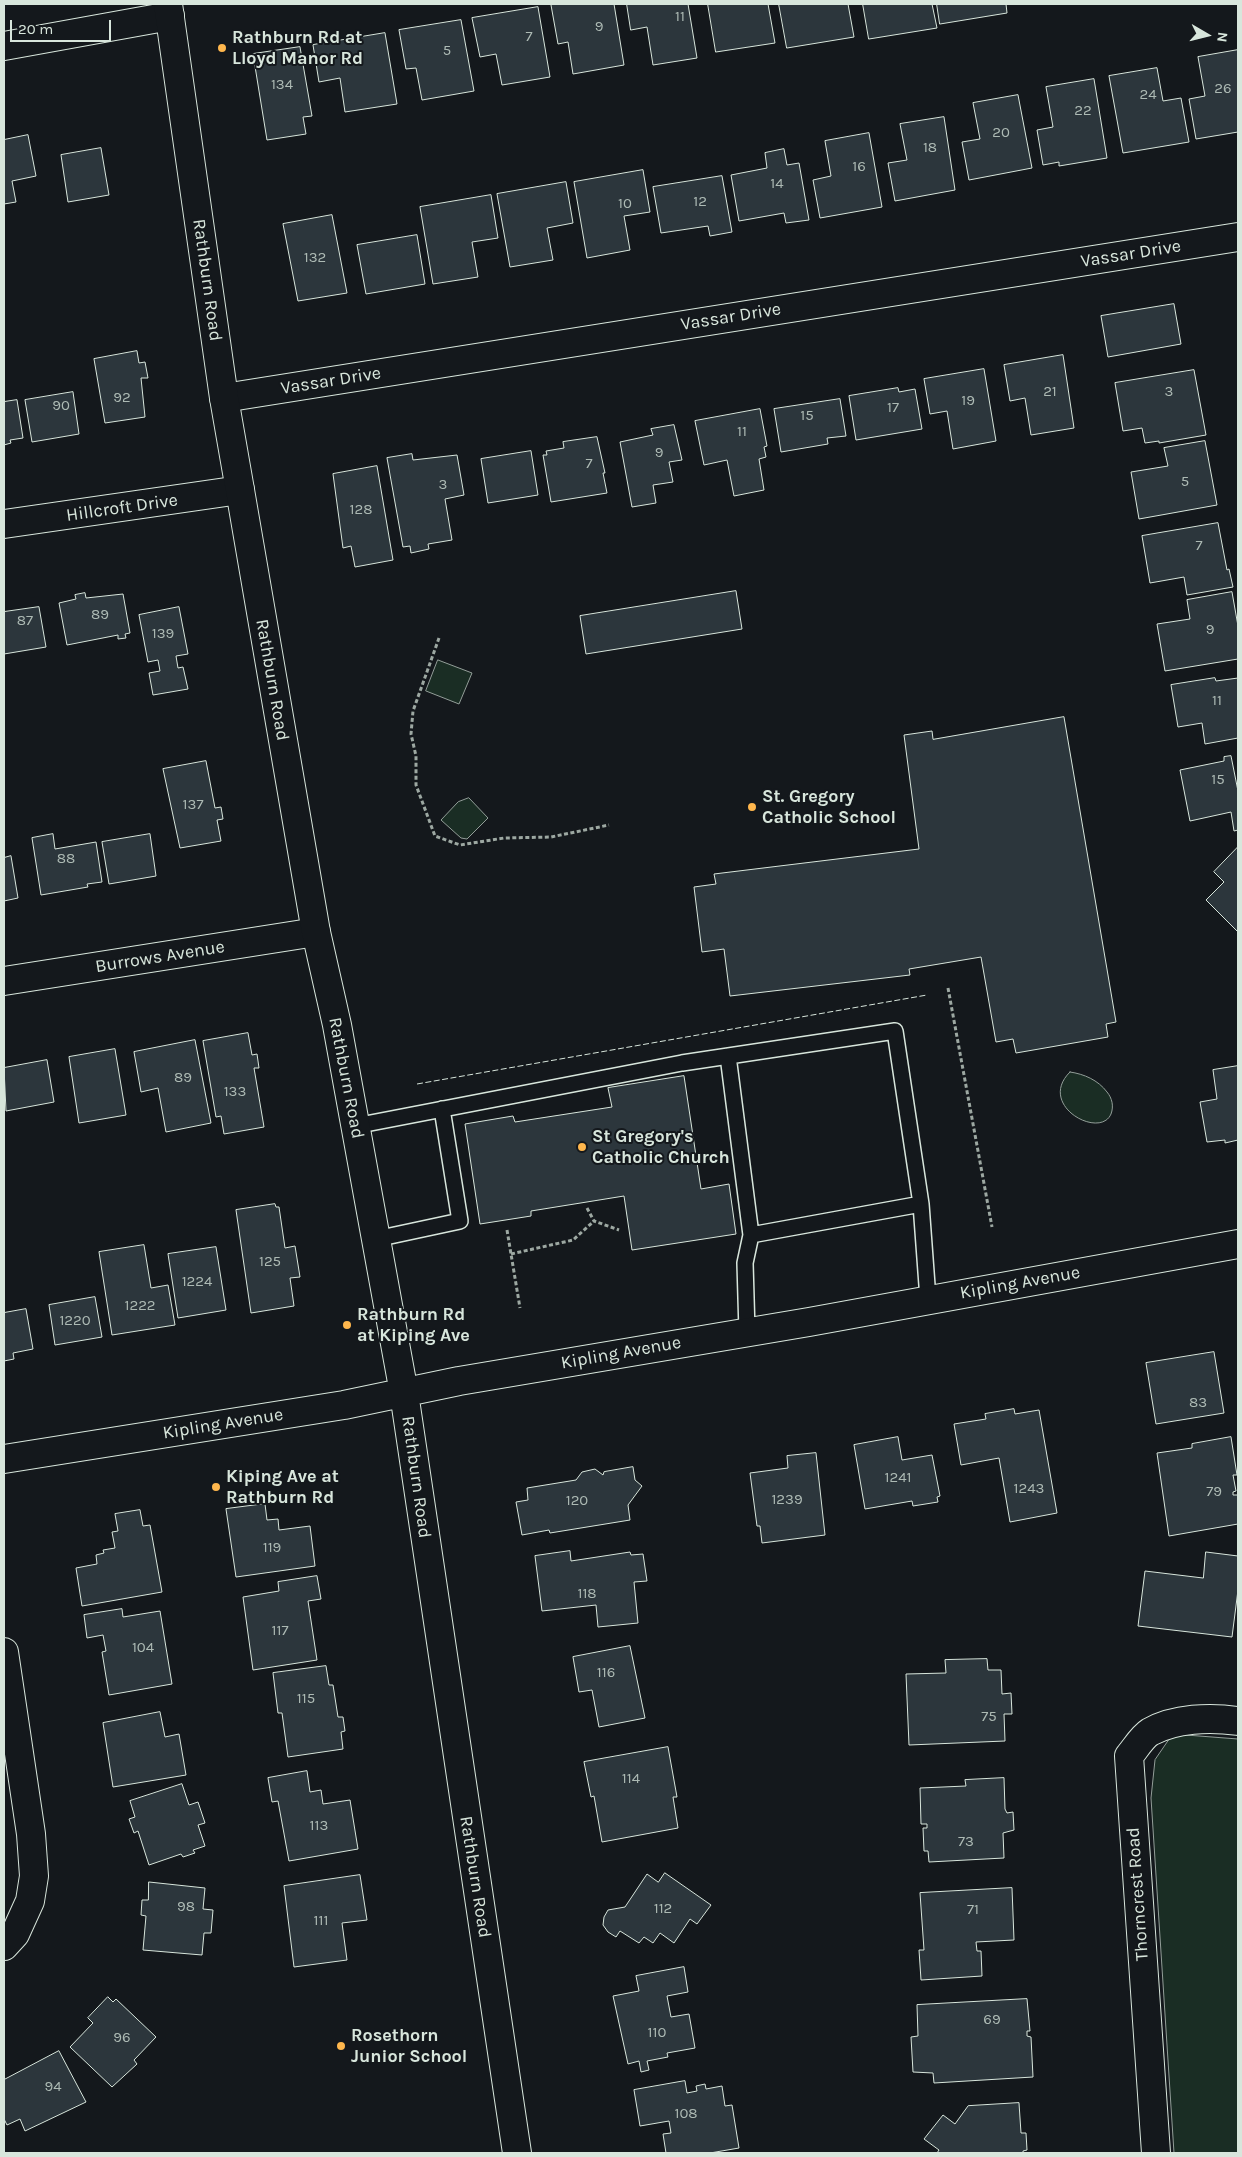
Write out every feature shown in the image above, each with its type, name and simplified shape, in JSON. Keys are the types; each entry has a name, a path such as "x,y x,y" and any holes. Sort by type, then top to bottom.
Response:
{"street":[{"path":"4,46 169,10"},
{"name":"Rathburn Road","path":"169,10 224,398 316,932 337,1025 404,1393 517,2153"},
{"name":"Vassar Drive","path":"224,398 1238,237"},
{"name":"Hillcroft Drive","path":"4,524 240,490"},
{"name":"Burrows Avenue","path":"4,981 316,932"},
{"name":"Kipling Avenue","path":"4,1459 344,1405 460,1381 747,1332 1238,1244"},
{"path":"4,1652 31,1834 34,1876 30,1901 15,1934 4,1946"},
{"name":"Thorncrest Road","path":"1156,2153 1130,1756 1148,1733 1176,1722 1222,1719 1238,1722"}],"lane":[{"path":"356,1126 728,1056 895,1031 921,1204 928,1300"},
{"path":"728,1056 751,1235 745,1263 747,1332"},
{"path":"376,1239 460,1221 442,1109"},
{"path":"751,1235 921,1204"}],"path":[{"path":"439,638 413,711 411,734 416,756 416,785 435,836 460,845 504,838 551,837 609,825"},
{"path":"948,988 992,1227"},
{"path":"587,1208 594,1222 619,1230"},
{"path":"511,1254 573,1240 594,1222"},
{"path":"507,1230 520,1308"}],"green space":[{"path":"438,660 472,673 459,704 426,691"},
{"path":"469,798 488,818 467,839 461,838 441,820 458,802"},
{"path":"1070,1072 1080,1074 1095,1081 1109,1094 1112,1102 1112,1111 1105,1121 1095,1123 1084,1121 1065,1107 1061,1096 1062,1084"},
{"path":"1173,1734 1238,1739 1238,2153 1174,2153 1151,1798 1155,1760"}],"building":[{"path":"614,4 624,65 573,74 568,42 558,44 551,5"},
{"path":"627,4 688,4 697,58 653,65 647,27 631,30"},
{"path":"708,4 768,4 775,43 716,52"},
{"path":"779,4 848,4 854,37 787,48"},
{"path":"863,4 932,4 937,28 869,39"},
{"path":"937,4 1006,4 1007,13 940,24"},
{"path":"538,7 550,77 502,85 496,54 480,57 472,18"},
{"path":"461,20 474,91 422,100 416,68 406,69 399,30"},
{"path":"385,33 397,104 345,112 340,78 319,82 313,45"},
{"path":"300,47 312,116 303,117 306,134 267,140 253,54"},
{"path":"1238,50 1238,132 1196,139 1189,99 1205,96 1198,57"},
{"path":"1157,68 1163,101 1181,98 1189,142 1123,153 1109,76"},
{"path":"1094,79 1107,158 1059,166 1059,162 1043,165 1037,130 1053,127 1046,87"},
{"path":"1018,95 1032,168 969,180 962,142 980,139 973,103"},
{"path":"944,117 955,190 895,201 888,163 907,160 900,124"},
{"path":"869,133 882,207 820,218 813,180 831,176 825,141"},
{"path":"28,135 36,176 12,181 16,202 4,204 4,140"},
{"path":"101,148 109,195 68,202 61,155"},
{"path":"784,149 787,165 799,163 809,220 786,223 784,213 739,221 731,175 767,168 765,153"},
{"path":"643,170 650,212 624,216 630,250 587,258 574,182"},
{"path":"722,176 732,232 710,236 708,226 661,233 653,187"},
{"path":"566,182 573,223 547,228 553,260 510,267 497,194"},
{"path":"491,195 498,238 472,242 478,277 433,284 420,207"},
{"path":"332,215 347,293 298,301 283,224"},
{"path":"417,235 425,284 366,294 357,245"},
{"path":"1174,304 1181,344 1108,357 1101,316"},
{"path":"137,351 139,363 145,362 148,378 141,378 145,417 105,423 94,359"},
{"path":"1063,355 1074,428 1031,435 1025,398 1010,401 1004,365"},
{"path":"984,369 996,441 953,449 947,411 930,414 924,379"},
{"path":"1194,370 1206,435 1159,443 1159,441 1145,443 1142,428 1123,431 1115,383"},
{"path":"898,388 899,392 915,389 922,429 856,440 849,396"},
{"path":"73,392 79,434 32,442 25,400"},
{"path":"840,399 846,436 827,438 828,444 781,452 774,409"},
{"path":"17,400 23,438 10,440 11,443 4,445 4,402"},
{"path":"760,409 767,446 764,447 766,457 759,459 764,490 734,496 727,460 704,465 695,421"},
{"path":"674,425 682,460 669,462 673,482 653,485 656,503 632,507 620,442 653,435 651,429"},
{"path":"597,437 605,473 603,473 607,493 551,502 543,455 547,455 546,451 564,448 563,442"},
{"path":"1205,441 1217,505 1139,519 1131,472 1168,466 1164,448"},
{"path":"531,451 538,495 488,503 481,459"},
{"path":"412,454 413,460 457,455 464,495 445,499 452,540 428,544 429,549 411,553 410,546 403,547 387,458"},
{"path":"377,466 393,560 355,567 351,546 343,548 333,474"},
{"path":"1218,523 1227,570 1229,569 1233,587 1187,595 1184,577 1150,583 1142,536"},
{"path":"736,591 742,629 586,654 580,616"},
{"path":"1232,592 1238,626 1238,659 1165,671 1157,624 1190,619 1187,600"},
{"path":"85,593 86,598 123,594 130,633 125,634 126,638 118,639 118,635 67,645 59,603 76,599 75,595"},
{"path":"39,607 46,647 4,654 4,612"},
{"path":"179,607 188,654 176,656 178,668 183,667 188,689 153,695 149,673 160,671 158,660 148,662 139,615"},
{"path":"1215,678 1216,681 1238,678 1238,738 1205,744 1202,723 1178,727 1171,685"},
{"path":"1064,717 1116,1022 1106,1024 1108,1037 1016,1053 1013,1039 996,1042 981,957 909,969 910,975 730,996 724,949 702,952 694,887 716,884 714,874 919,849 904,735 932,731 933,739"},
{"path":"1231,756 1238,791 1238,830 1234,831 1231,812 1190,821 1180,770 1224,761 1224,757"},
{"path":"206,761 215,808 221,807 223,819 217,820 221,841 180,848 163,769"},
{"path":"53,834 55,849 96,842 102,882 87,884 88,887 41,895 32,838"},
{"path":"150,834 156,876 109,884 102,842"},
{"path":"1238,847 1238,932 1206,900 1224,882 1214,872"},
{"path":"11,856 18,898 4,901 4,858"},
{"path":"248,1033 252,1055 257,1054 259,1068 254,1068 264,1127 224,1134 221,1116 216,1117 203,1041"},
{"path":"195,1040 211,1123 166,1132 158,1088 141,1092 134,1052"},
{"path":"115,1049 126,1115 79,1123 69,1057"},
{"path":"47,1060 54,1102 6,1111 4,1068"},
{"path":"1238,1066 1238,1140 1225,1143 1225,1140 1207,1142 1200,1102 1217,1099 1213,1070"},
{"name":"St Gregory's Catholic Church","path":"684,1076 701,1189 729,1184 736,1234 632,1250 624,1196 531,1211 531,1216 480,1224 465,1124 513,1116 515,1122 612,1107 608,1088"},
{"path":"275,1204 276,1207 279,1207 285,1248 295,1246 300,1277 290,1278 294,1306 251,1313 236,1210"},
{"path":"144,1245 151,1288 168,1285 175,1325 112,1335 99,1252"},
{"path":"216,1247 226,1310 178,1318 168,1254"},
{"path":"95,1297 102,1337 55,1345 49,1305"},
{"path":"26,1309 33,1349 13,1353 14,1359 4,1361 4,1313"},
{"path":"1214,1352 1224,1413 1156,1424 1146,1363"},
{"path":"1014,1409 1015,1414 1039,1410 1057,1513 1010,1522 999,1458 961,1465 954,1424 986,1419 985,1414"},
{"path":"898,1437 902,1460 932,1455 940,1496 937,1497 938,1502 913,1506 912,1501 865,1509 854,1445"},
{"path":"1231,1437 1237,1475 1233,1475 1236,1491 1233,1492 1233,1495 1238,1495 1238,1524 1169,1536 1157,1453 1192,1448 1192,1444"},
{"path":"816,1453 825,1535 762,1543 760,1526 757,1526 750,1473 788,1468 787,1456"},
{"path":"633,1467 635,1480 642,1486 628,1505 630,1520 550,1533 549,1530 522,1535 516,1502 528,1500 527,1488 576,1480 582,1472 595,1469 603,1475 604,1472"},
{"path":"265,1504 267,1520 278,1519 279,1530 310,1526 315,1566 236,1577 226,1509"},
{"path":"140,1510 143,1526 150,1525 162,1592 82,1606 76,1568 97,1564 96,1555 104,1553 103,1550 115,1548 112,1532 118,1531 115,1514"},
{"path":"570,1551 571,1561 630,1552 631,1555 643,1554 647,1581 634,1582 638,1623 598,1627 596,1605 542,1611 535,1556"},
{"path":"1206,1552 1238,1556 1238,1590 1232,1637 1138,1626 1145,1571 1203,1578"},
{"path":"317,1576 321,1599 308,1601 317,1660 253,1670 243,1597 279,1591 278,1582"},
{"path":"122,1609 123,1617 160,1611 172,1684 109,1695 102,1652 106,1651 103,1635 87,1638 84,1615"},
{"path":"630,1646 645,1718 599,1727 592,1690 579,1692 573,1657"},
{"path":"987,1659 988,1670 1001,1670 1002,1694 1011,1693 1012,1714 1004,1714 1005,1741 909,1745 906,1674 946,1673 945,1660"},
{"path":"326,1666 329,1685 333,1685 338,1717 343,1717 345,1731 341,1732 343,1749 288,1757 282,1713 278,1713 273,1673"},
{"path":"160,1712 165,1737 179,1734 186,1775 113,1787 103,1723"},
{"path":"668,1747 677,1797 673,1797 678,1828 602,1842 594,1796 591,1797 584,1762"},
{"path":"307,1771 310,1792 321,1790 323,1804 350,1800 358,1849 289,1861 278,1801 272,1802 268,1778"},
{"path":"1004,1778 1005,1809 1007,1813 1013,1812 1014,1830 1003,1833 1004,1858 929,1862 928,1851 924,1851 923,1828 927,1828 927,1824 921,1824 920,1788 966,1786 965,1780"},
{"path":"182,1784 189,1805 198,1802 205,1823 198,1825 205,1846 193,1850 195,1853 183,1857 181,1854 149,1865 138,1831 134,1833 129,1819 135,1817 130,1801"},
{"path":"665,1873 711,1905 697,1924 690,1919 674,1943 660,1933 653,1943 644,1937 639,1943 620,1931 616,1937 608,1932 603,1925 604,1917 608,1910 625,1907 647,1874 658,1882"},
{"path":"360,1875 367,1920 342,1923 347,1960 294,1967 284,1886"},
{"path":"149,1882 205,1888 203,1909 213,1910 211,1933 204,1933 202,1955 143,1950 146,1916 141,1915 142,1900 148,1900"},
{"path":"1012,1888 1014,1940 976,1942 977,1951 981,1951 982,1976 921,1980 919,1950 924,1950 920,1893"},
{"path":"684,1967 688,1992 667,1996 671,2017 689,2014 695,2048 667,2053 668,2057 647,2061 649,2070 641,2072 639,2061 628,2064 613,1996 639,1991 636,1976"},
{"path":"108,1997 113,2002 116,1999 156,2037 134,2060 137,2064 112,2087 70,2047 93,2023 88,2018"},
{"path":"1027,1999 1030,2031 1027,2031 1027,2036 1031,2037 1033,2077 934,2083 933,2073 913,2072 911,2037 918,2036 917,2005"},
{"path":"59,2051 86,2102 25,2131 20,2119 7,2125 4,2119 4,2080"},
{"path":"685,2081 687,2093 697,2091 696,2086 705,2084 706,2089 722,2086 725,2106 732,2105 739,2148 710,2153 666,2153 663,2134 671,2133 669,2121 640,2126 634,2090"},
{"path":"1019,2103 1021,2133 1026,2133 1027,2150 1023,2151 1023,2153 937,2153 939,2150 924,2139 943,2115 955,2124 968,2106"}],"fence":[{"path":"417,1084 927,995"}],"place":[{"name":"Rathburn Rd at Lloyd Manor Rd","path":"222,48"},
{"name":"St. Gregory Catholic School","path":"752,807"},
{"name":"St Gregory's Catholic Church","path":"582,1147"},
{"name":"Rathburn Rd at Kiping Ave","path":"347,1325"},
{"name":"Kiping Ave at Rathburn Rd","path":"216,1487"},
{"name":"Rosethorn Junior School","path":"341,2046"}]}
